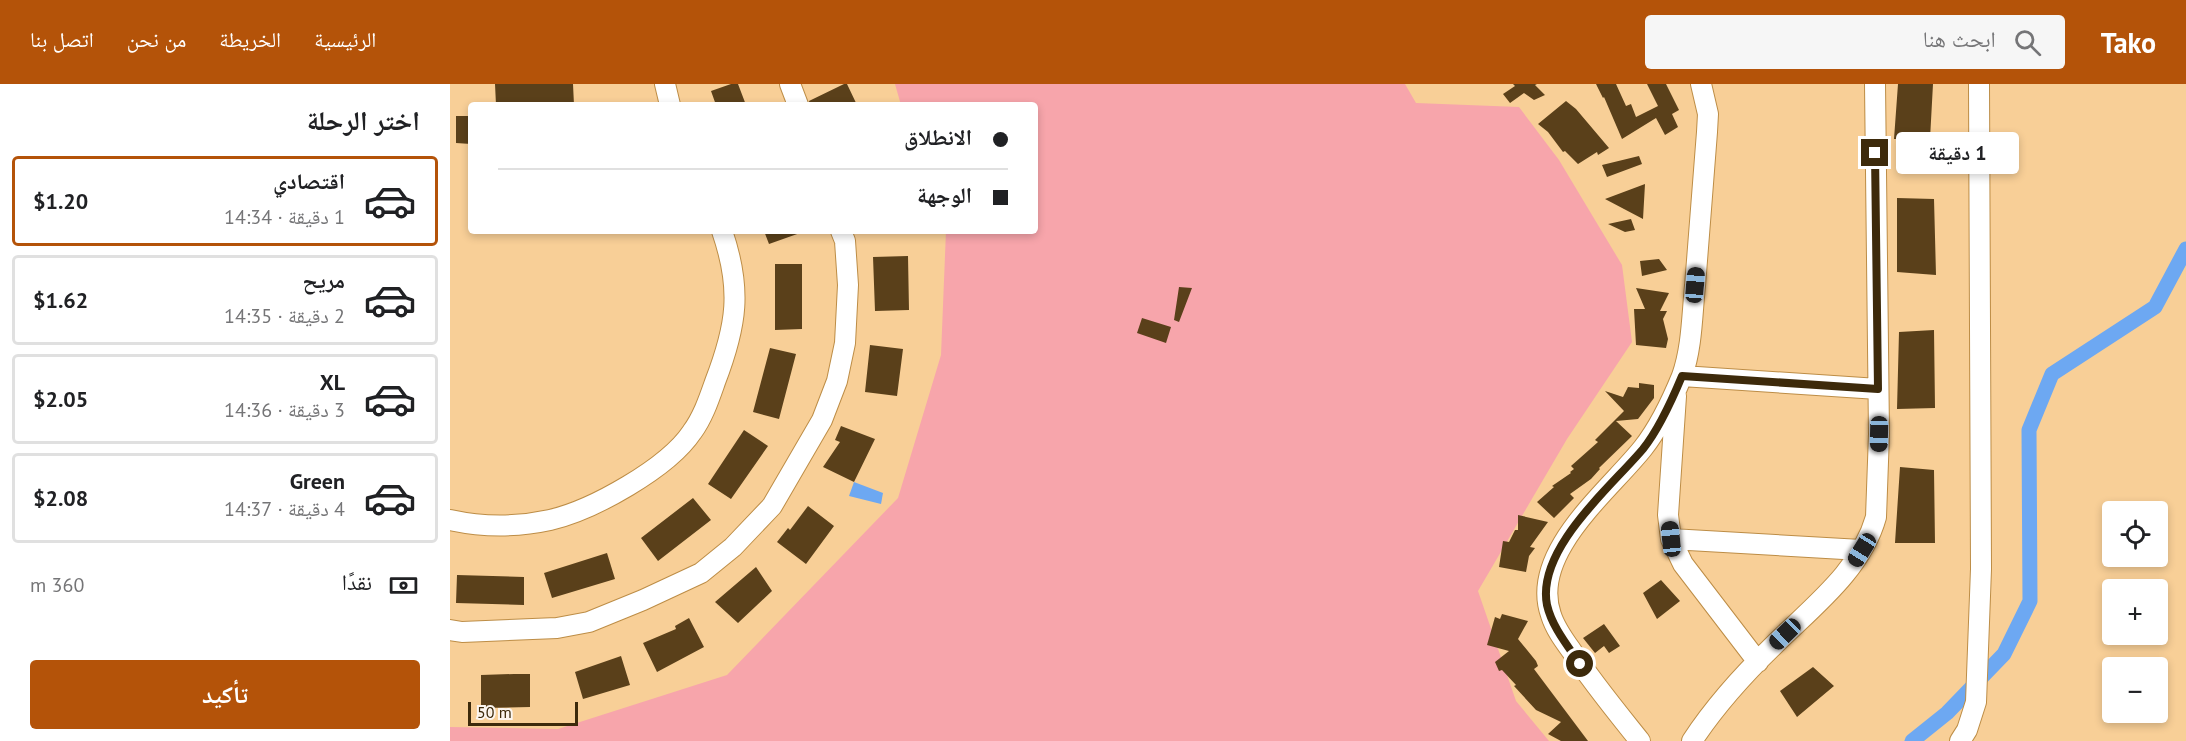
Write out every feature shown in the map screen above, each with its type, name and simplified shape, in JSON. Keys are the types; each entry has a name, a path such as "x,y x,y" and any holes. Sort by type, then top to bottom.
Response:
{"street":[{"path":"665,84 669,102"},
{"path":"790,84 797,102"},
{"path":"1640,741 1600,692 1558,631 1547,603 1546,591 1550,568 1559,551 1574,528 1604,491 1643,448 1657,428 1679,382 1688,351 1707,132 1707,114 1701,84"},
{"path":"1692,741 1725,697 1844,575 1862,550 1876,517 1878,389 1875,84"},
{"path":"1960,741 1967,730 1976,702 1981,569 1979,84"},
{"path":"450,520 488,525 519,525 552,520 596,503 640,478 681,445 692,433 706,406 728,350 736,308 733,268 723,234"},
{"path":"450,630 462,632 556,628 589,621 643,600 701,573 733,547 772,506 822,420 837,381 844,344 848,285 842,234"},
{"path":"1679,382 1878,389"},
{"path":"1679,382 1668,515 1671,539 1683,564 1758,662"},
{"path":"1671,539 1862,550"}],"shaded area":[{"path":"895,84 1405,84 1416,103 1519,107 1559,160 1622,265 1632,342 1567,439 1478,591 1516,701 1549,741 450,741 450,727 558,729 727,675 898,498 941,355 946,234 1038,234 1038,102 900,102"}],"water":[{"path":"854,482 883,493 881,504 849,496"}],"building":[{"path":"495,84 573,84 574,102 496,102"},
{"path":"738,84 745,102 715,102 711,91"},
{"path":"847,84 856,102 809,102"},
{"path":"1513,84 1537,84 1535,85 1545,95 1534,100 1524,93 1510,103 1503,94 1515,86"},
{"path":"1596,84 1616,84 1626,106 1631,104 1636,117 1658,106 1647,84 1666,84 1679,110 1672,114 1678,127 1665,135 1656,118 1622,139"},
{"path":"1898,84 1933,84 1930,139 1894,139"},
{"path":"1566,101 1576,109 1609,148 1598,155 1597,152 1578,164 1565,151 1563,152 1548,132 1538,124"},
{"path":"456,116 468,116 468,144 456,143"},
{"path":"1639,156 1642,164 1607,177 1602,165"},
{"path":"1645,184 1643,219 1605,199"},
{"path":"1897,198 1934,199 1936,275 1897,272"},
{"path":"1631,219 1635,230 1625,232 1608,224"},
{"path":"765,234 797,234 769,244"},
{"path":"908,256 909,310 875,311 873,257"},
{"path":"1659,259 1667,270 1642,276 1640,261"},
{"path":"775,264 802,264 802,329 775,330"},
{"path":"1179,287 1192,288 1179,322 1174,320"},
{"path":"1636,288 1669,293 1660,311 1667,311 1663,319 1668,339 1666,348 1636,345 1634,309 1645,309"},
{"path":"1142,318 1171,327 1166,343 1137,333"},
{"path":"1934,330 1935,408 1897,409 1899,332"},
{"path":"870,345 903,349 897,396 865,392"},
{"path":"770,348 796,354 779,419 753,412"},
{"path":"1639,383 1654,385 1654,398 1638,419 1616,421 1632,436 1599,468 1591,479 1570,494 1574,498 1554,518 1537,502 1554,487 1552,486 1571,473 1574,469 1571,466 1598,442 1595,440 1624,411 1605,391 1623,397 1628,387 1639,388"},
{"path":"841,426 875,439 854,482 823,467 840,442 835,440"},
{"path":"744,430 768,446 731,499 708,484"},
{"path":"1900,467 1934,470 1935,543 1895,543"},
{"path":"693,498 711,520 658,561 641,538"},
{"path":"808,506 834,526 806,564 777,542 788,528 790,530"},
{"path":"1518,515 1548,522 1530,547 1535,548 1529,556 1526,572 1499,567 1503,541 1509,542 1515,530 1518,530"},
{"path":"607,553 615,579 552,598 544,573"},
{"path":"756,567 772,591 738,623 715,602"},
{"path":"457,575 524,577 524,605 456,603"},
{"path":"1661,580 1680,601 1657,619 1643,593"},
{"path":"1502,614 1528,621 1518,639 1536,661 1538,666 1534,669 1588,741 1561,741 1548,734 1561,722 1536,710 1502,670 1499,671 1495,662 1509,651 1487,645 1495,617 1500,619"},
{"path":"689,618 704,647 657,672 643,643 676,629 675,626"},
{"path":"1604,624 1620,646 1609,653 1604,646 1595,653 1583,638"},
{"path":"621,656 630,685 583,699 575,672"},
{"path":"1813,667 1834,686 1797,717 1780,691"},
{"path":"530,674 530,707 481,708 481,675"}],"waterway":[{"path":"1912,741 1947,713 2004,654 2030,601 2029,430 2052,374 2155,307 2186,249"}],"route":[{"path":"1580,664 1551,617 1546,591 1550,568 1574,528 1643,448 1657,428 1682,376 1878,389 1875,153"}]}
